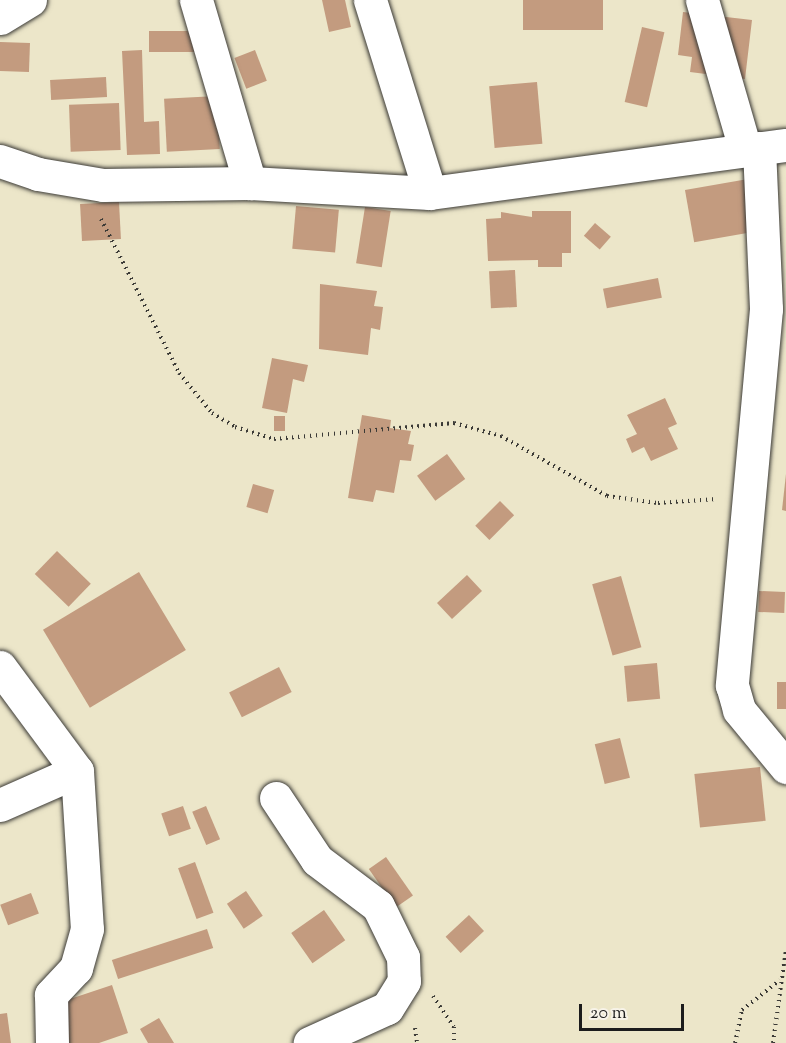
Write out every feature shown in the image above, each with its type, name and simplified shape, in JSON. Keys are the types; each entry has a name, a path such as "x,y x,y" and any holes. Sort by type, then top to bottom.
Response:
{"street":[{"path":"0,18 30,0"},
{"path":"196,0 250,183"},
{"path":"370,0 430,193"},
{"path":"702,0 763,147 766,309 746,496 732,685 740,710 786,767"},
{"path":"4,169 85,182 250,183 430,193 763,147"},
{"path":"0,667 77,771 87,929 76,968 51,995 52,1043"},
{"path":"0,805 77,771"},
{"path":"276,798 317,860 378,906 400,948 404,981 387,1008 310,1043"}],"path":[{"path":"85,182 118,260 178,374 212,413 235,427 274,439 453,423 501,436 607,496 658,504 746,496"},
{"path":"773,1043 786,949"},
{"path":"735,1043 742,1010 780,980"},
{"path":"404,981 428,991 444,1007 454,1043"}],"building":[{"path":"322,0 345,0 351,27 329,32"},
{"path":"523,0 603,0 603,30 523,30"},
{"path":"683,12 752,20 745,79 690,72 692,57 678,55"},
{"path":"642,27 664,32 647,107 625,102"},
{"path":"149,31 198,31 198,52 149,52"},
{"path":"0,42 30,43 29,72 0,71"},
{"path":"142,50 144,122 159,121 160,154 127,155 122,51"},
{"path":"255,50 267,81 246,89 234,58"},
{"path":"106,77 107,97 51,100 50,80"},
{"path":"537,82 542,144 495,148 489,86"},
{"path":"217,96 220,149 167,152 164,99"},
{"path":"119,103 121,150 71,152 69,105"},
{"path":"748,179 757,231 694,242 685,190"},
{"path":"119,202 121,239 82,241 80,204"},
{"path":"296,206 339,210 335,253 292,249"},
{"path":"365,207 391,211 382,267 356,263"},
{"path":"532,211 571,211 571,253 562,253 562,267 538,267 538,260 488,261 486,219 501,218 501,212 532,217"},
{"path":"595,223 611,237 600,250 584,236"},
{"path":"515,270 517,307 491,308 489,271"},
{"path":"658,278 662,298 607,308 603,289"},
{"path":"320,284 377,291 374,306 383,307 380,330 371,328 368,355 319,349"},
{"path":"272,358 308,365 304,382 293,379 287,413 262,408"},
{"path":"665,398 677,424 668,428 678,449 651,461 644,447 632,453 626,439 637,434 627,415"},
{"path":"362,415 391,420 390,428 411,431 408,444 414,445 411,461 400,460 394,493 376,490 373,502 348,498"},
{"path":"274,416 285,416 285,431 274,431"},
{"path":"447,454 465,479 435,501 417,476"},
{"path":"786,474 786,511 782,510"},
{"path":"253,484 274,490 268,513 246,507"},
{"path":"500,501 514,515 489,540 475,526"},
{"path":"57,551 91,584 69,607 35,574"},
{"path":"139,572 186,650 90,708 43,630"},
{"path":"467,575 482,591 452,619 437,603"},
{"path":"621,576 641,647 613,655 592,584"},
{"path":"759,591 785,592 784,613 758,612"},
{"path":"657,663 660,699 627,702 624,666"},
{"path":"279,667 292,692 242,717 229,692"},
{"path":"777,682 786,682 786,709 777,709"},
{"path":"620,738 630,778 605,784 595,744"},
{"path":"760,767 766,821 700,828 694,774"},
{"path":"183,806 191,829 169,836 161,813"},
{"path":"206,806 220,839 206,845 192,812"},
{"path":"386,857 413,896 396,908 369,869"},
{"path":"195,862 213,913 197,919 178,868"},
{"path":"246,891 263,916 244,929 227,904"},
{"path":"31,893 39,914 8,925 0,905"},
{"path":"324,910 345,940 312,963 291,933"},
{"path":"469,915 484,931 461,953 446,937"},
{"path":"207,929 213,948 118,979 112,960"},
{"path":"112,985 128,1033 99,1043 69,1043 55,1004"},
{"path":"7,1013 11,1043 0,1043 0,1014"},
{"path":"159,1018 174,1043 148,1043 140,1029"}]}
